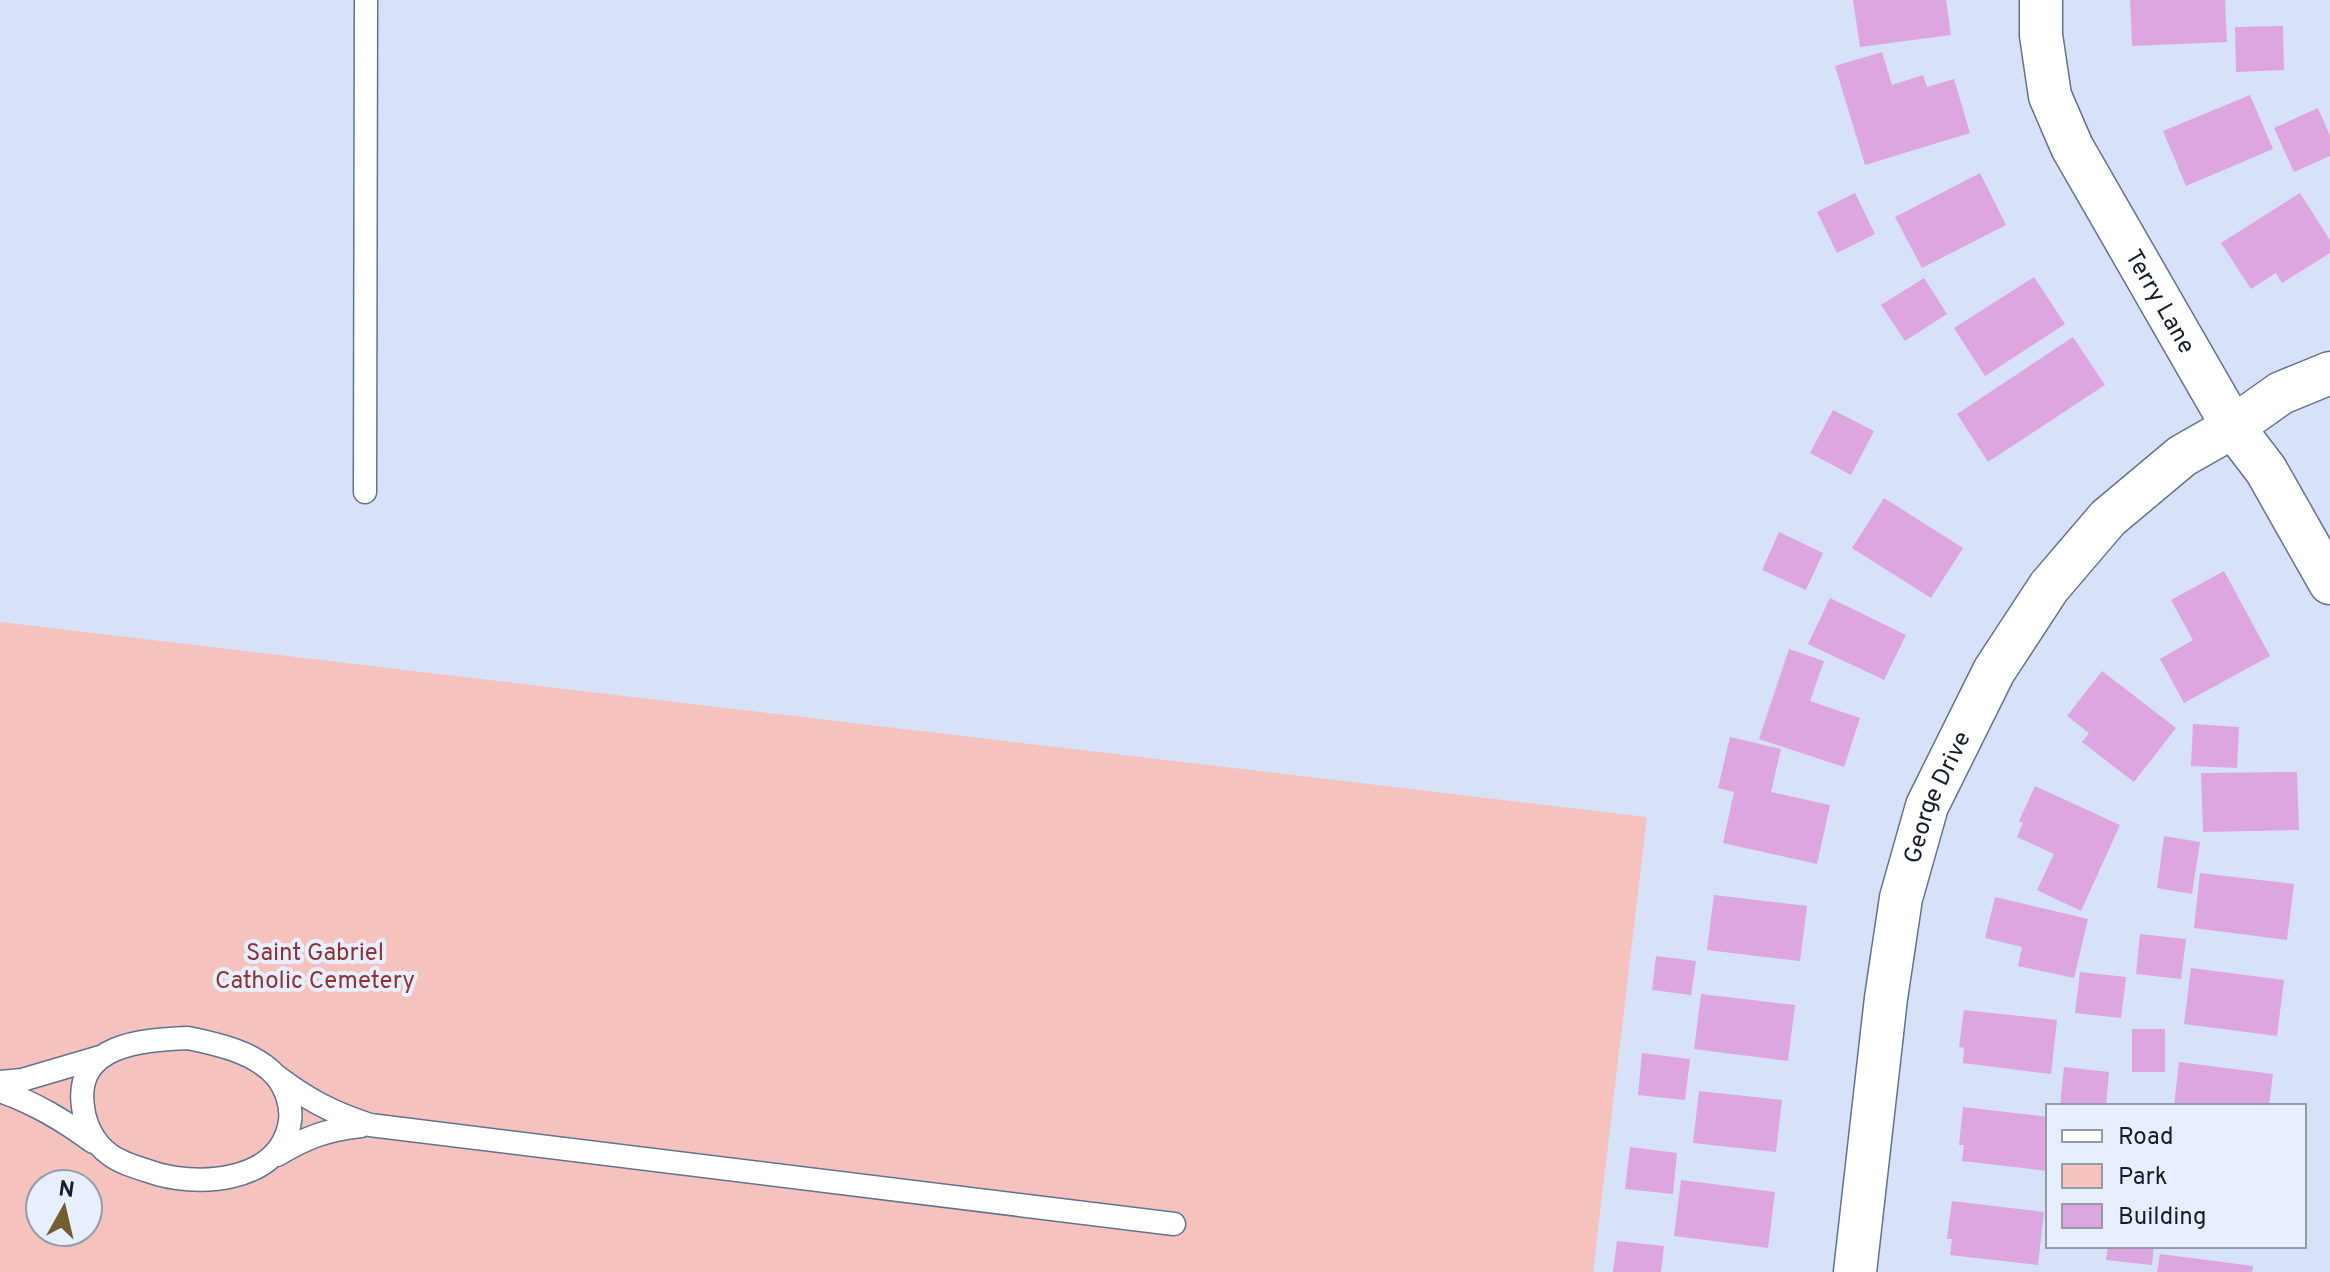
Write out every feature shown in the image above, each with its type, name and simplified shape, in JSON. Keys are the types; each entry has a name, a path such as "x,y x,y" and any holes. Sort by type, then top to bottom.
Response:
{"street":[{"name":"Terry Lane","path":"2041,0 2041,35 2050,96 2072,147 2233,427 2266,470 2330,583"},
{"name":"George Drive","path":"1855,1272 1886,998 1901,898 1927,806 1994,671 2049,587 2108,518 2182,456 2233,427 2281,393 2330,373"}],"lane":[{"path":"365,492 366,0"},
{"path":"109,1154 94,1138 85,1120 82,1104 85,1080 92,1064 125,1044 188,1038 218,1044 247,1056 307,1099 339,1115 370,1125 1174,1224"},
{"path":"0,1082 22,1080 105,1055"},
{"path":"266,1161 281,1146 291,1114 286,1093 275,1075"},
{"path":"0,1091 29,1101 54,1115 109,1154 163,1177 192,1180 218,1179 243,1173 306,1137 332,1129 370,1125"}],"green space":[{"name":"Saint Gabriel Catholic Cemetery","path":"0,622 1647,817 1593,1272 0,1272"}],"building":[{"path":"1853,0 1946,0 1951,35 1860,47"},
{"path":"2130,0 2225,0 2227,42 2132,46"},
{"path":"2283,26 2284,70 2236,72 2235,27"},
{"path":"1882,52 1892,85 1923,75 1927,87 1954,79 1970,133 1865,165 1835,66"},
{"path":"2250,95 2273,149 2186,186 2163,131"},
{"path":"2318,108 2330,136 2330,156 2294,172 2274,128"},
{"path":"1980,173 2006,225 1922,268 1895,217"},
{"path":"1855,193 1875,234 1837,253 1817,212"},
{"path":"2300,193 2330,240 2330,253 2282,283 2276,273 2251,289 2221,243"},
{"path":"2034,277 2065,324 1985,376 1954,328"},
{"path":"1924,278 1947,314 1905,341 1881,305"},
{"path":"2073,337 2105,385 1988,462 1957,414"},
{"path":"1833,410 1874,431 1851,475 1810,453"},
{"path":"1884,498 1963,548 1931,598 1852,548"},
{"path":"1779,532 1823,553 1806,590 1762,570"},
{"path":"2224,571 2270,656 2184,703 2160,659 2193,640 2171,600"},
{"path":"1830,598 1906,635 1884,680 1808,644"},
{"path":"1789,649 1824,661 1810,701 1860,718 1844,767 1759,739"},
{"path":"2102,671 2176,728 2134,782 2082,742 2089,733 2067,716"},
{"path":"2193,724 2239,727 2237,768 2191,766"},
{"path":"1730,737 1781,749 1771,792 1830,805 1817,864 1723,843 1734,792 1718,788"},
{"path":"2297,772 2299,830 2203,832 2201,773"},
{"path":"2035,786 2120,825 2081,911 2037,890 2054,854 2017,837 2023,823 2019,821"},
{"path":"2164,836 2200,842 2192,894 2157,888"},
{"path":"2200,873 2294,884 2287,940 2194,928"},
{"path":"1714,895 1807,906 1800,961 1707,950"},
{"path":"1995,897 2088,919 2074,978 2018,966 2022,947 1985,938"},
{"path":"2140,934 2186,939 2181,979 2136,974"},
{"path":"1656,956 1696,961 1691,995 1652,990"},
{"path":"2191,968 2284,980 2277,1036 2184,1024"},
{"path":"2080,972 2126,977 2121,1018 2075,1013"},
{"path":"1701,994 1795,1005 1788,1061 1694,1049"},
{"path":"1964,1010 2057,1020 2051,1074 1963,1063 1964,1048 1959,1047"},
{"path":"2132,1029 2165,1029 2165,1072 2132,1072"},
{"path":"1642,1053 1690,1059 1685,1100 1638,1095"},
{"path":"2179,1062 2273,1074 2269,1104 2174,1104"},
{"path":"2064,1067 2109,1072 2106,1104 2060,1104"},
{"path":"1699,1091 1782,1100 1776,1152 1693,1143"},
{"path":"1963,1107 2046,1117 2046,1171 1962,1161 1964,1145 1959,1145"},
{"path":"1630,1147 1677,1153 1673,1194 1625,1189"},
{"path":"1681,1180 1775,1192 1768,1248 1674,1236"},
{"path":"1952,1201 2044,1212 2038,1265 1950,1255 1952,1239 1947,1239"},
{"path":"1617,1241 1664,1246 1661,1272 1613,1272"},
{"path":"2108,1248 2154,1248 2152,1265 2106,1260"},
{"path":"2160,1254 2253,1266 2252,1272 2157,1272"}]}
